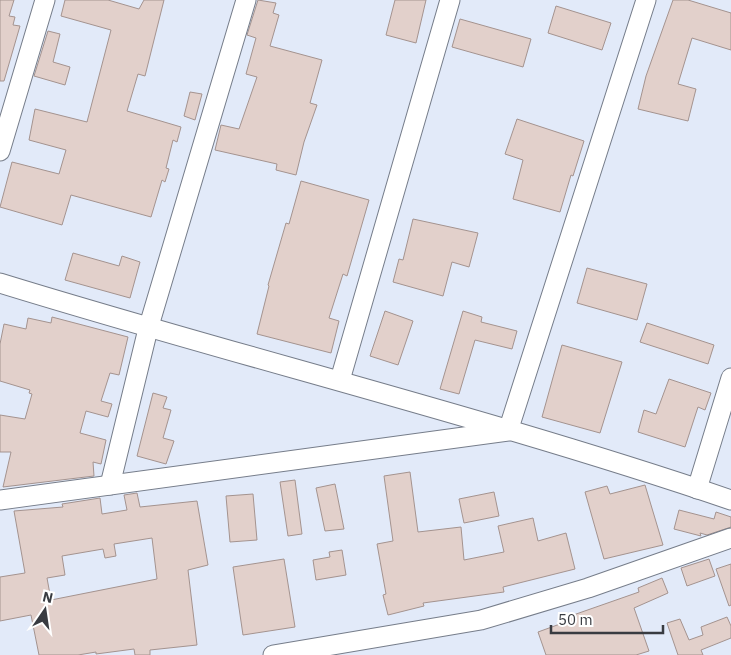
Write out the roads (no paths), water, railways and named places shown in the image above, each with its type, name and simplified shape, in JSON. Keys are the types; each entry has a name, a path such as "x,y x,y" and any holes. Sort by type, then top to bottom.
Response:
{"street":[{"path":"0,151 45,0"},
{"path":"110,485 148,328 246,0"},
{"path":"340,380 450,0"},
{"path":"508,431 646,0"},
{"path":"0,283 148,328 340,380 731,500"},
{"path":"697,489 731,378"},
{"path":"0,500 508,431"},
{"path":"273,655 481,620 588,588 731,538"}]}
